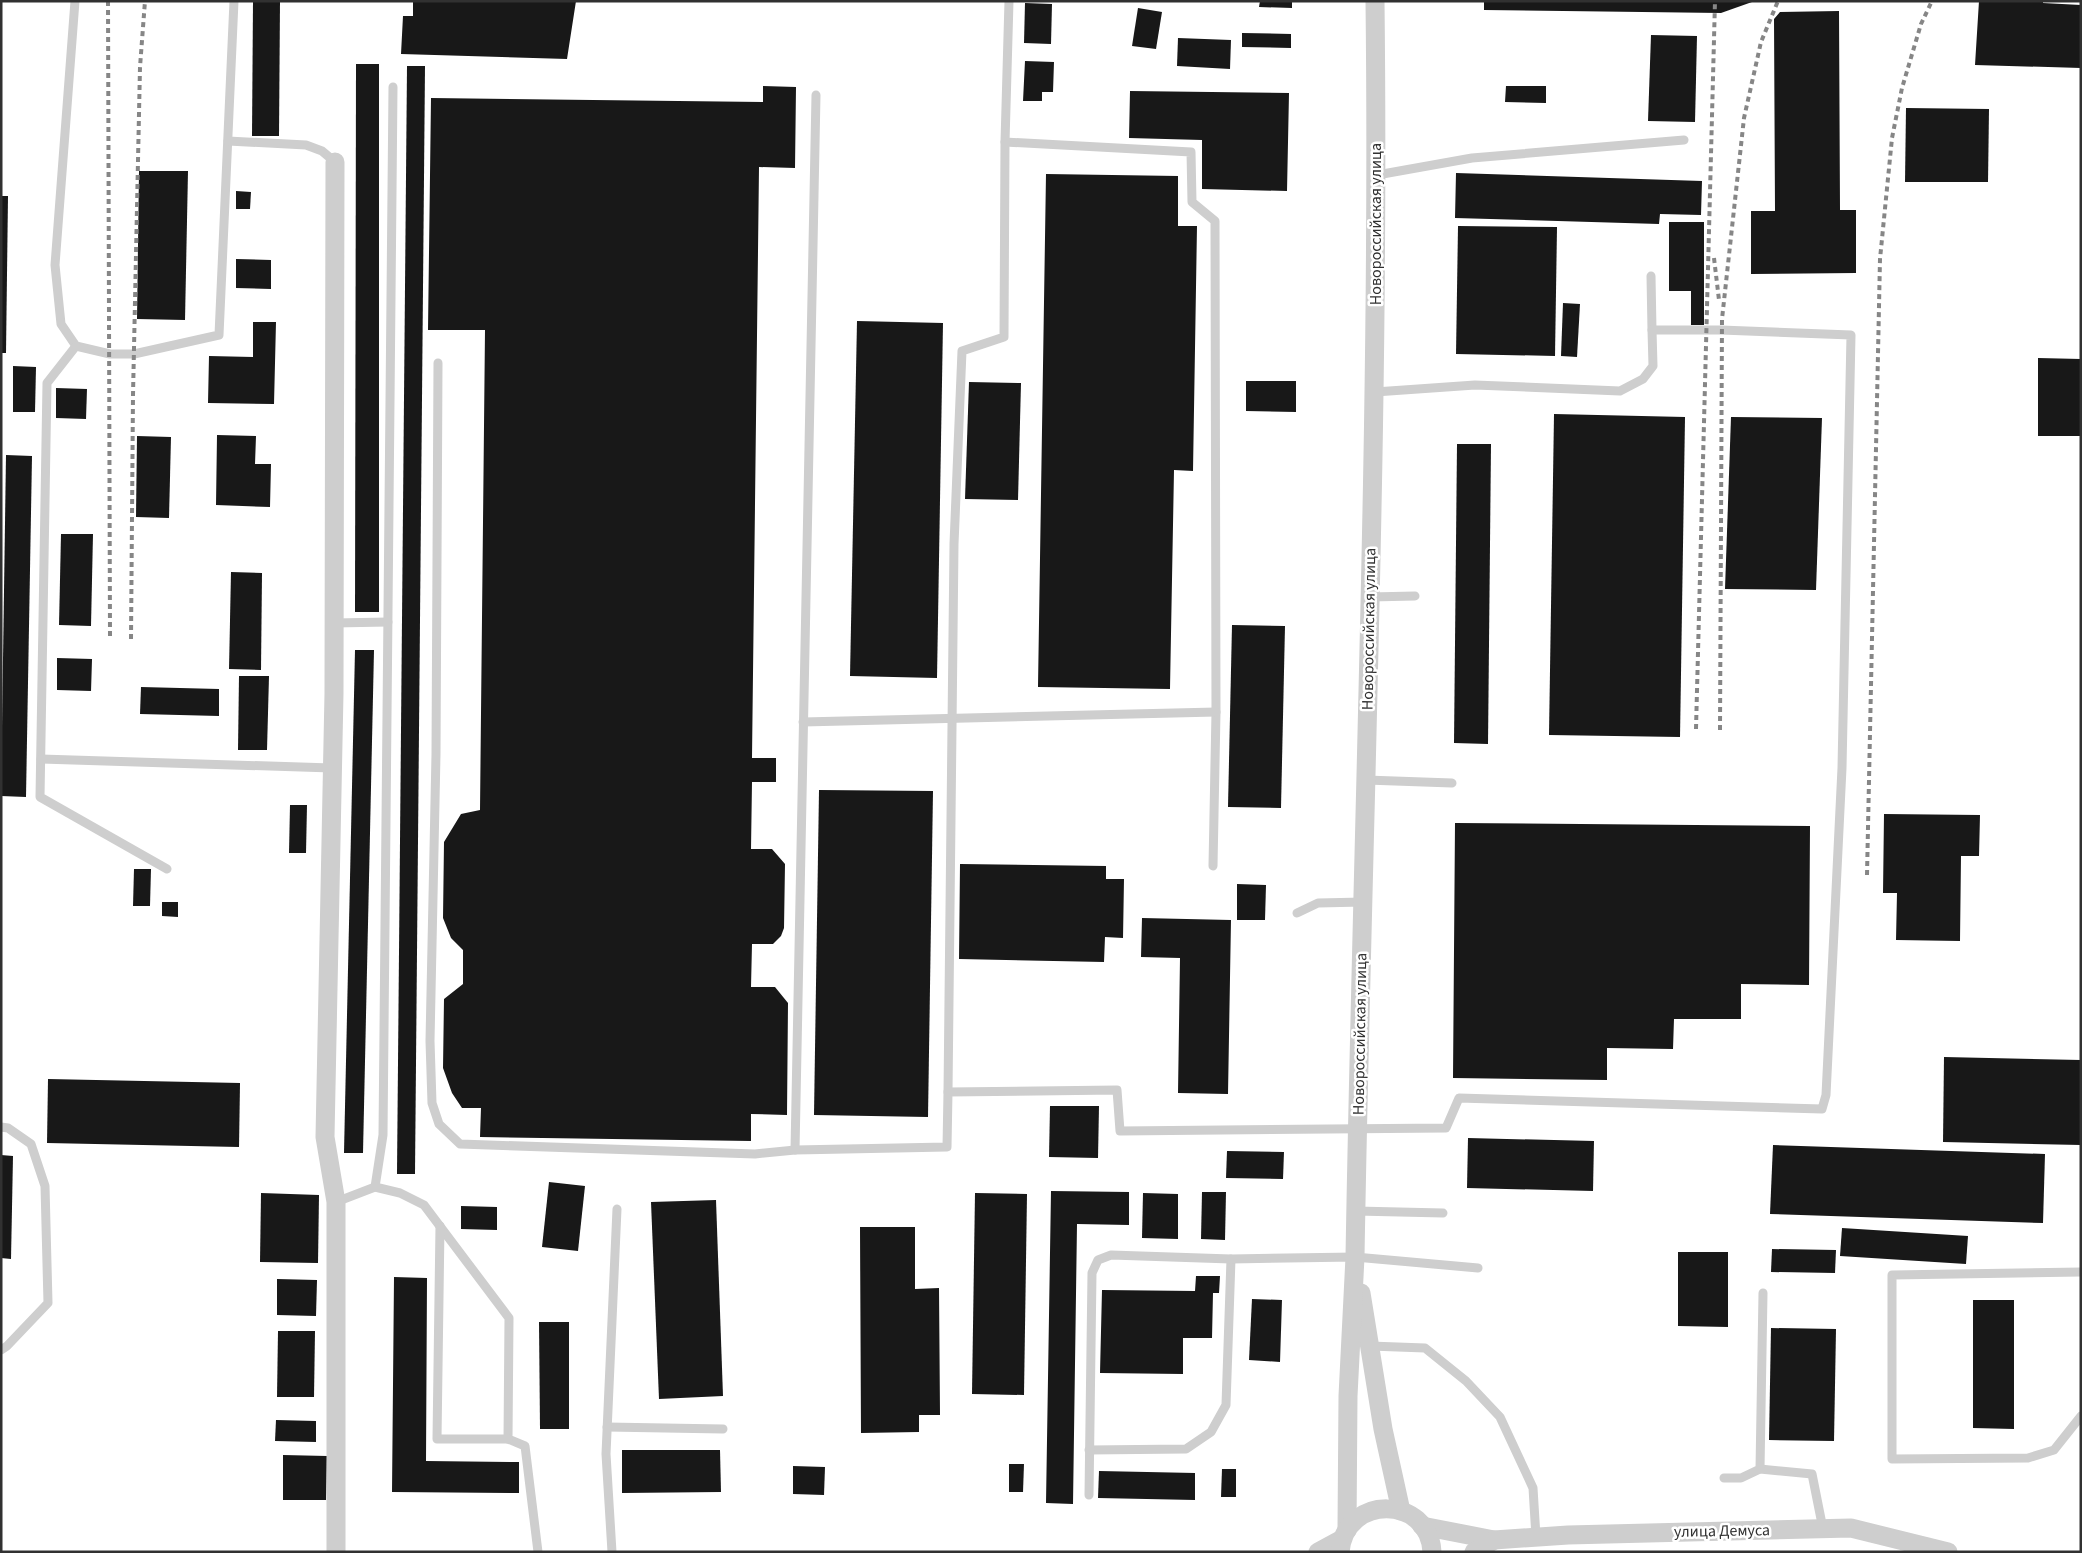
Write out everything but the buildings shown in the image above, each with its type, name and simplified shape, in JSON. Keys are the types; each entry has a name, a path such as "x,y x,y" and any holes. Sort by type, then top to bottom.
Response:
{"street":[{"name":"Новороссийская улица","path":"1355,1258 1375,392 1377,175 1375,1"},
{"path":"335,162 334,624 325,1137 336,1202 336,1552"},
{"path":"1355,1258 1383,1429 1401,1511"},
{"path":"1343,1540 1355,1258"},
{"path":"1318,1552 1343,1540 1354,1522 1371,1511 1381,1508 1401,1511 1410,1515 1422,1526 1429,1538 1432,1552"},
{"path":"1422,1526 1494,1540"},
{"name":"улица Демуса","path":"1494,1540 1536,1537 1851,1528 1948,1552"},
{"path":"1474,1552 1494,1540"}],"lane":[{"path":"75,1 55,266 61,324 76,346 110,354 134,354 219,335 234,1"},
{"path":"438,363 436,754 430,1041 432,1103 439,1124 460,1144 754,1154 795,1150 947,1148 954,544 962,351 1004,337 1009,1"},
{"path":"375,1187 383,1135 393,87"},
{"path":"795,1150 816,95"},
{"path":"1377,175 1472,158 1684,140"},
{"path":"228,141 306,145 322,151 335,162"},
{"path":"1006,142 1191,152 1192,202 1215,221 1216,712 1213,866"},
{"path":"1375,392 1475,384 1620,391 1643,379 1653,366 1651,276"},
{"path":"948,1092 1117,1090 1120,1131 1446,1128 1459,1098 1822,1109 1826,1095 1842,768 1851,335 1721,330 1652,330"},
{"path":"76,346 46,383 40,798 167,869"},
{"path":"1370,598 1415,596"},
{"path":"334,624 388,622"},
{"path":"803,722 1216,712"},
{"path":"41,759 332,768"},
{"path":"1366,780 1452,783"},
{"path":"1297,912 1318,903 1363,902"},
{"path":"1,1127 8,1128 31,1144 45,1186 48,1303 1,1350"},
{"path":"336,1202 375,1187 400,1194 424,1205 509,1318 508,1438"},
{"path":"612,1552 606,1454 617,1209"},
{"path":"1356,1211 1443,1213"},
{"path":"440,1225 437,1439 508,1438 525,1446 538,1552"},
{"path":"1089,1495 1092,1273 1098,1260 1111,1255 1230,1259 1355,1258 1478,1268"},
{"path":"1089,1450 1186,1449 1211,1432 1226,1405 1230,1259"},
{"path":"2081,1272 1892,1275 1892,1459 2028,1458 2054,1450 2081,1416"},
{"path":"1760,1469 1763,1292"},
{"path":"1370,1346 1425,1348 1466,1381 1500,1417 1533,1488 1536,1537"},
{"path":"607,1427 722,1429"},
{"path":"1724,1478 1741,1478 1760,1469 1812,1474 1823,1529"}],"railway":[{"path":"108,1 110,636"},
{"path":"131,639 133,395 140,67 145,1"},
{"path":"1696,729 1715,1"},
{"path":"1720,730 1722,319 1744,118 1761,42 1778,1"},
{"path":"1867,875 1880,259 1892,138 1902,88 1921,24 1932,1"},
{"path":"1714,258 1719,300"}]}
